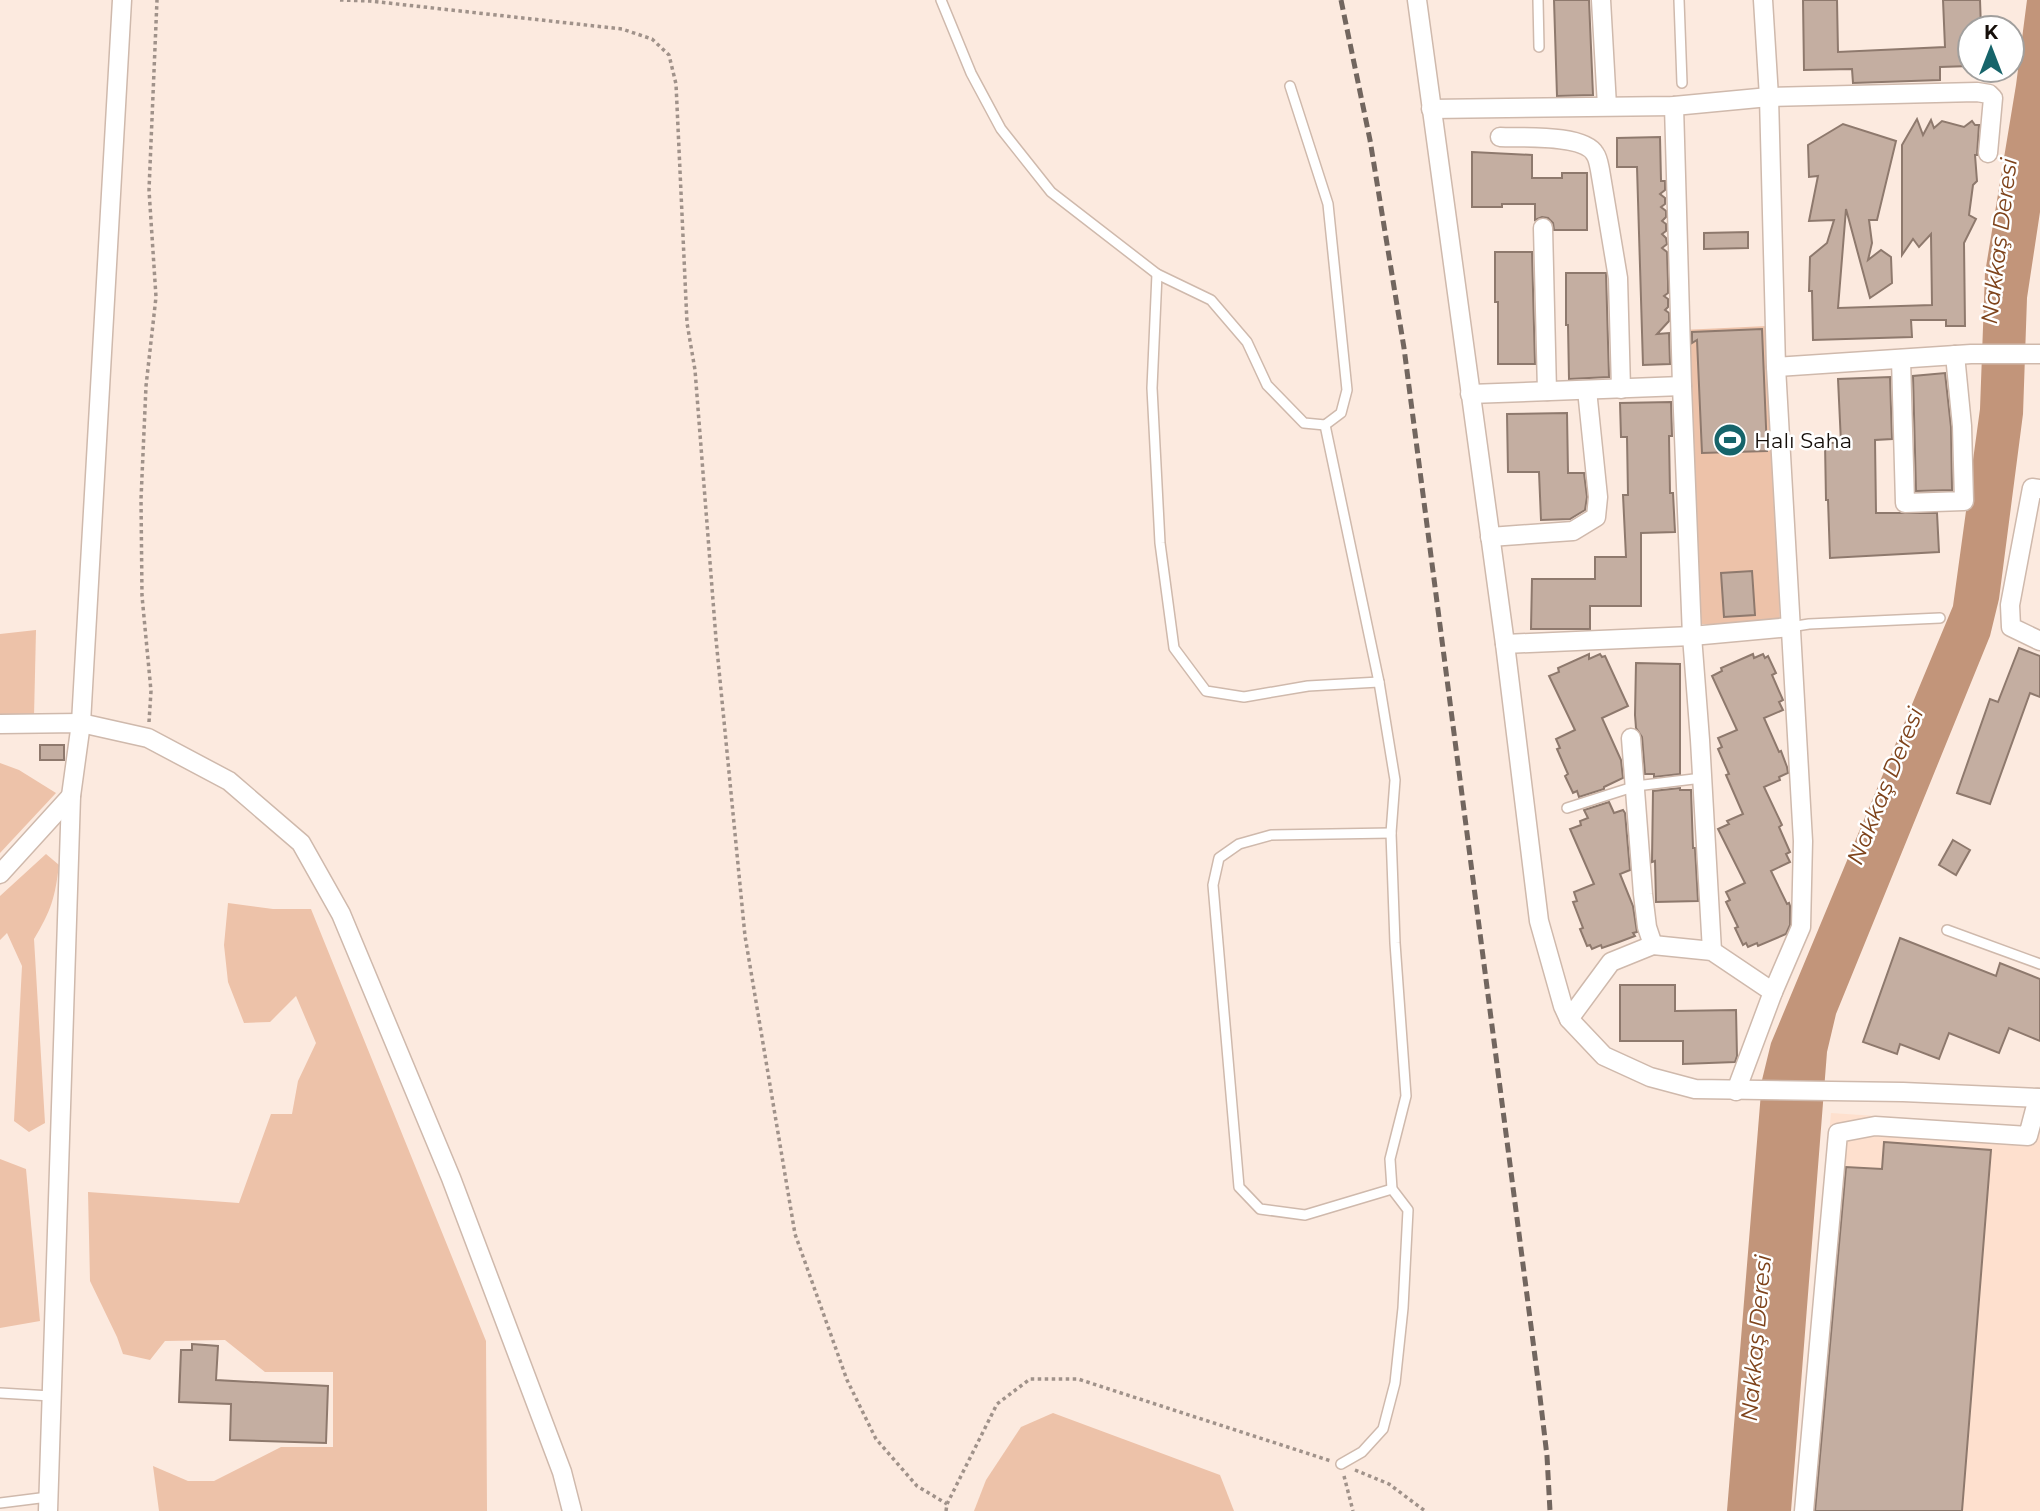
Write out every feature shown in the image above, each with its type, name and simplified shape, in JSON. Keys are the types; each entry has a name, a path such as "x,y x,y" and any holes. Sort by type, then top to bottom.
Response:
{"street":[{"path":"48,1504 71,796 81,723 122,0"},
{"path":"1416,0 1505,644 1539,921 1569,1019 1604,1056 1650,1077 1695,1090 1903,1092 2039,1098 2028,1136 1875,1126 1838,1133 1804,1511"},
{"path":"1601,0 1608,106"},
{"path":"1736,1091 1801,927 1803,842 1776,366 1769,97 1763,0"},
{"path":"1431,109 1674,106 1769,97 1977,92 1989,94 1993,98 1988,153"},
{"path":"1674,106 1692,636 1712,951"},
{"path":"1500,137 1571,140 1584,144 1595,153 1618,278 1620,389"},
{"path":"1543,228 1547,391"},
{"path":"1776,366 1963,354 2040,354"},
{"path":"1901,359 1906,503 1964,501 1963,354"},
{"path":"1470,394 1682,386"},
{"path":"1490,537 1573,530 1596,517 1598,497 1587,390"},
{"path":"2040,489 2032,488 2010,605 2011,627 2040,641"},
{"path":"1505,644 1692,636 1790,627"},
{"path":"0,724 81,723 148,738 229,781 301,843 341,914 451,1178 562,1472 572,1511"},
{"path":"1631,738 1643,894 1647,927 1653,945"},
{"path":"0,874 71,796"},
{"path":"1569,1019 1611,962 1653,945 1712,951 1773,992"}],"lane":[{"path":"941,0 971,73 1001,129 1051,192 1157,274 1211,300 1247,342 1267,385 1304,423 1325,425 1341,413 1347,390 1328,204 1290,86"},
{"path":"1538,0 1539,47"},
{"path":"1679,0 1682,83"},
{"path":"1157,274 1152,387 1160,543 1174,648 1206,691 1244,697 1308,686 1378,682"},
{"path":"1325,425 1378,682 1395,780 1391,834 1395,943 1406,1096 1390,1158 1392,1189 1408,1210 1403,1308 1395,1384 1383,1429 1362,1452 1341,1464"},
{"path":"1790,627 1940,618"},
{"path":"1567,808 1636,786 1702,778"},
{"path":"1391,834 1271,835 1239,844 1219,858 1213,885 1239,1187 1261,1209 1305,1215 1392,1189"},
{"path":"1947,930 2040,964"},
{"path":"0,1393 51,1396"},
{"path":"0,1503 48,1504"}],"path":[{"path":"148,738 151,691 142,596 141,499 146,386 156,298 149,190 157,0"},
{"path":"340,0 622,29 652,39 669,55 676,84 687,323 695,370 714,612 745,936 795,1234 846,1380 876,1439 917,1486 947,1504"},
{"path":"946,1511 947,1504 997,1404 1030,1380 1078,1379 1341,1464 1388,1484 1425,1511"},
{"path":"1341,1464 1353,1511"}],"shaded area":[{"name":"Halı Saha","path":"1767,326 1777,478 1780,625 1692,624 1682,330"},
{"path":"36,630 34,717 0,716 0,634"},
{"path":"0,763 19,770 56,793 0,853"},
{"path":"46,854 59,865 51,904 34,939 45,1123 29,1132 14,1121 22,966 7,933 0,940 0,896"},
{"path":"228,903 273,909 311,909 486,1341 487,1511 159,1511 153,1466 188,1481 214,1481 281,1447 333,1447 333,1372 265,1372 225,1340 165,1341 150,1360 123,1354 90,1281 88,1192 239,1203 271,1114 292,1114 298,1081 316,1043 296,996 270,1022 244,1023 228,982 224,945"},
{"path":"1831,1113 2040,1127 2040,1511 1795,1511"},
{"path":"0,1159 26,1169 40,1321 0,1328"},
{"path":"1053,1413 1220,1475 1234,1511 974,1511 986,1480 1021,1427"}],"water":[{"name":"Nakkaş Deresi","path":"2027,0 2040,0 2040,212 2027,298 2023,414 1999,599 1990,636 1836,1014 1827,1052 1791,1511 1727,1511 1762,1080 1771,1043 1953,606 1980,409 1985,273 2016,84 2026,84"}],"building":[{"path":"1554,0 1589,0 1593,95 1557,96"},
{"path":"1803,0 1837,0 1838,52 1945,47 1943,0 1980,0 1980,14 1956,14 1956,66 1940,67 1940,80 1853,83 1852,69 1804,70"},
{"path":"1917,119 1923,135 1931,120 1934,128 1942,121 1964,127 1972,121 1979,125 1975,155 1977,181 1973,185 1969,215 1976,219 1964,243 1965,326 1946,326 1946,320 1911,320 1912,337 1813,340 1812,291 1809,291 1810,257 1827,243 1834,220 1809,221 1818,176 1809,177 1808,145 1843,124 1896,141 1877,220 1869,220 1872,243 1868,260 1881,250 1891,257 1892,283 1870,298 1846,209 1838,308 1932,305 1931,234 1919,247 1913,239 1902,255 1902,145"},
{"path":"1660,137 1661,181 1665,181 1665,190 1660,194 1665,198 1665,204 1661,207 1666,211 1666,217 1662,221 1666,224 1666,231 1662,234 1667,244 1662,248 1667,252 1668,281 1668,293 1664,296 1668,299 1668,307 1665,310 1669,313 1669,321 1657,334 1669,333 1670,364 1643,365 1637,167 1617,167 1617,138"},
{"path":"1472,152 1532,155 1532,178 1562,178 1562,173 1587,173 1587,230 1554,230 1553,223 1548,218 1535,220 1535,204 1472,207"},
{"path":"1748,232 1748,248 1704,249 1704,233"},
{"path":"1495,252 1532,252 1535,364 1498,364"},
{"path":"1566,273 1606,273 1609,377 1569,379"},
{"path":"1762,329 1767,451 1702,453 1697,340 1692,343 1692,332"},
{"path":"1945,373 1951,427 1952,490 1916,491 1913,376"},
{"path":"1890,377 1892,439 1875,440 1876,513 1937,513 1939,552 1830,558 1825,443 1841,443 1838,379"},
{"path":"1671,402 1670,493 1673,493 1675,532 1641,533 1641,606 1590,606 1590,629 1531,629 1532,579 1595,579 1595,557 1626,557 1623,495 1628,495 1627,437 1621,437 1620,403"},
{"path":"1567,413 1568,473 1584,473 1587,497 1585,510 1570,519 1541,520 1539,472 1508,472 1507,414"},
{"path":"1752,571 1755,615 1724,617 1721,573"},
{"path":"2019,648 2040,656 2040,697 2030,693 1990,804 1957,793 1990,699 1998,702"},
{"path":"1589,654 1589,659 1600,654 1605,656 1628,706 1602,718 1621,760 1623,778 1604,789 1579,797 1577,791 1573,793 1565,776 1568,774 1557,749 1560,748 1556,739 1575,730 1549,676 1559,672 1558,668"},
{"path":"1753,654 1754,658 1763,654 1765,658 1768,656 1776,673 1772,675 1783,700 1779,702 1783,710 1764,718 1779,752 1781,751 1788,773 1764,787 1782,825 1779,827 1790,852 1786,854 1790,862 1771,871 1787,904 1789,903 1790,925 1786,934 1758,946 1757,943 1748,947 1746,943 1743,945 1726,902 1730,900 1726,892 1745,883 1718,829 1729,824 1727,821 1743,814 1718,749 1722,747 1718,738 1737,730 1712,676 1722,671 1721,668"},
{"path":"1636,663 1680,664 1680,774 1654,777 1654,774 1645,774 1642,737 1636,728"},
{"path":"40,745 64,745 64,760 40,760"},
{"path":"1680,788 1691,790 1698,901 1656,902 1655,861 1652,862 1653,791"},
{"path":"1609,802 1614,813 1623,810 1625,813 1630,870 1620,874 1633,906 1637,932 1633,933 1635,936 1592,949 1590,945 1587,946 1580,929 1583,928 1573,902 1577,901 1574,892 1594,884 1570,829 1581,825 1580,821 1588,818 1584,810"},
{"path":"1953,840 1970,850 1956,875 1939,865"},
{"path":"1900,938 1996,976 2000,963 2040,979 2040,1041 2009,1028 1999,1053 1949,1033 1939,1059 1900,1044 1897,1054 1863,1042"},
{"path":"1620,985 1675,985 1675,1011 1736,1010 1735,1062 1683,1064 1683,1041 1620,1041"},
{"path":"1884,1142 1991,1150 1962,1511 1815,1511 1846,1167 1882,1169"},
{"path":"192,1344 218,1346 216,1380 328,1386 326,1443 230,1440 231,1404 179,1402 181,1350 192,1350"}],"railway":[{"path":"1341,0 1370,140 1404,348 1538,1380 1550,1511"}],"place":[{"name":"Halı Saha","path":"1730,440"}]}
